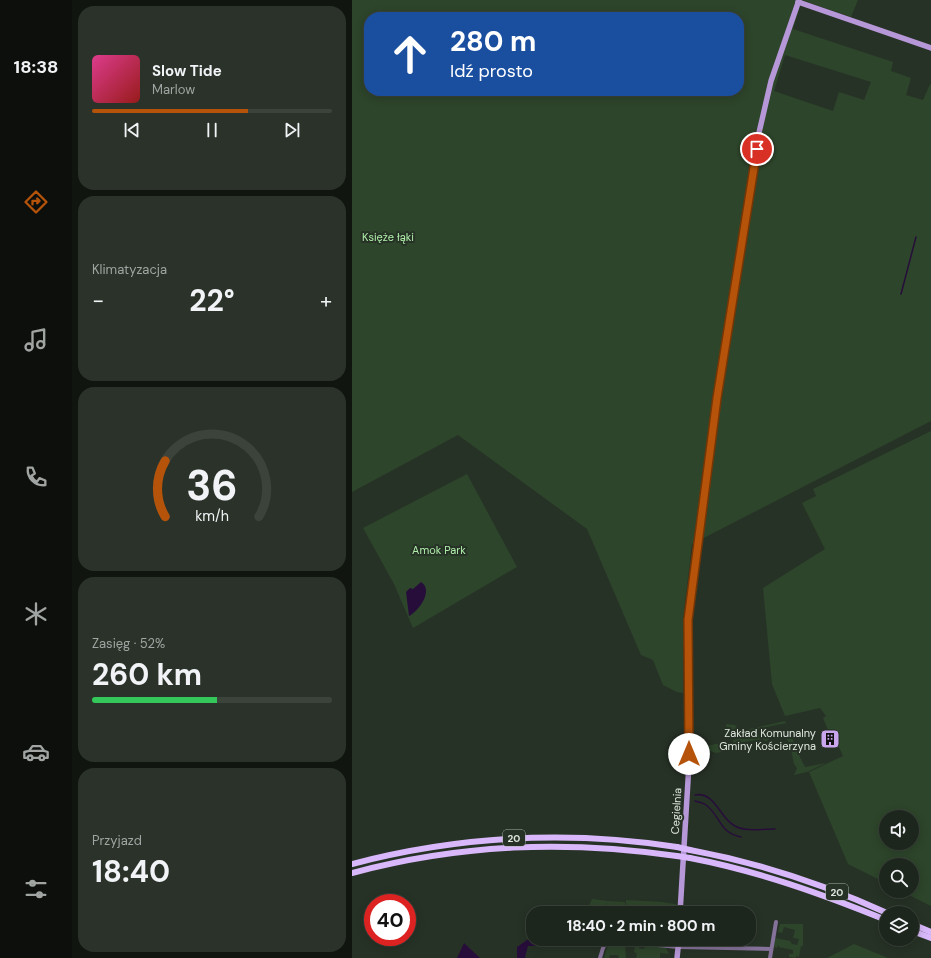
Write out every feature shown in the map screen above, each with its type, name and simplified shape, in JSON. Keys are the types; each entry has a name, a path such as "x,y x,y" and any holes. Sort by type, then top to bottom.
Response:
{"main road":[{"name":"20","path":"352,864 424,848 472,841 518,838 592,838 640,842 677,847 736,859 772,869 828,888 879,910"},
{"name":"20","path":"352,873 425,856 460,851 538,846 603,848 690,858 745,870 841,902 879,917"},
{"path":"919,927 931,932"},
{"path":"919,934 931,938"}],"street":[{"path":"798,1 931,48"},
{"name":"Cegielnia","path":"680,906 689,764 688,620 697,543 717,398 758,137 769,90 798,1"},
{"path":"770,958 776,922"},
{"path":"600,958 606,943 614,940 678,947 772,949"},
{"path":"678,947 678,958"}],"green space":[{"name":"Księże łąki","path":"352,0 802,0 793,29 893,62 891,71 911,78 906,95 923,100 930,84 931,85 931,421 692,544 683,620 683,693 677,692 663,685 653,660 641,655 587,529 458,435 352,492","holes":["785,55 871,82 864,100 839,92 833,111 774,91"]},
{"path":"802,0 858,0 851,17"},
{"path":"931,431 931,906 915,898 919,898 919,858 879,858 879,880 848,864 809,772 843,756 831,729 828,730 823,718 826,716 820,708 785,716 772,684 763,588 825,549 802,503 816,496 813,489"},
{"name":"Amok Park","path":"467,474 517,567 413,628 394,584 363,528"},
{"path":"785,721 786,723 727,735 726,724 735,725 741,731"},
{"path":"789,729 805,767 826,763 807,772 794,775 797,768 794,764 790,744 784,735 775,736 766,741 762,739 733,744 733,740"},
{"path":"727,742 730,747 726,745 722,746 725,751 716,753 707,750 702,756 700,747"},
{"path":"592,899 608,901 608,906 589,906"},
{"path":"626,900 662,902 677,905 677,906 626,906"},
{"path":"608,901 625,902 625,906 608,906"},
{"path":"780,924 803,924 803,946 801,946 799,957 789,957 789,954 793,954 793,950 779,947 778,945 777,948 774,947 775,938 790,941 792,944 797,945 799,939 793,938 795,930 784,927 782,933 778,932"},
{"path":"854,944 888,958 827,958"},
{"path":"610,946 625,946 626,958 619,958 618,955 610,955 609,958 604,958 607,948"},
{"path":"635,946 639,946 639,948 644,949 645,946 666,948 669,954 660,953 660,958 636,958 637,954 634,952"}],"shaded area":[{"path":"421,582 425,586 426,595 417,610 409,616 406,592 410,588 413,589"},
{"path":"526,941 526,946 528,946 526,958 517,958 517,947"},
{"path":"464,943 480,958 457,958"}],"waterway":[{"path":"901,294 916,237"},
{"path":"695,795 708,797 725,818 739,828 749,830 775,829"},
{"path":"695,801 705,804 711,809 728,832 741,837"}],"place":[{"name":"Zakład Komunalny Gminy Kościerzyna","path":"830,739"}],"route":[{"path":"689,754 688,620 717,398 757,149"}]}
